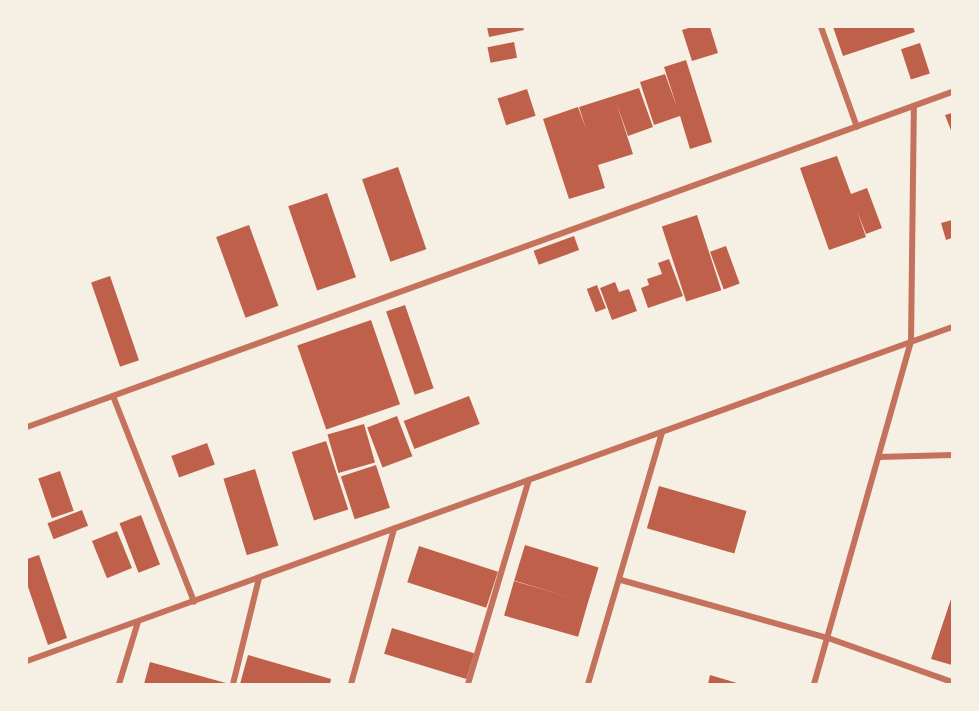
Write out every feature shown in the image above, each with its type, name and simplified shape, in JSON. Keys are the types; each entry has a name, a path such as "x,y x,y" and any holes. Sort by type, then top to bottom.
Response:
{"street":[{"path":"821,27 857,127"},
{"path":"27,427 952,92"},
{"path":"814,684 911,342 914,106"},
{"path":"27,661 952,327"},
{"path":"113,396 194,602"},
{"path":"588,684 621,580 663,432"},
{"path":"879,457 952,455"},
{"path":"468,684 529,480"},
{"path":"351,684 394,529"},
{"path":"233,684 259,578"},
{"path":"621,580 828,638 952,682"},
{"path":"119,684 138,622"}],"building":[{"path":"487,27 523,27 524,30 489,37"},
{"path":"692,27 710,27 718,53 692,61 682,30"},
{"path":"833,27 913,27 915,32 843,56"},
{"path":"514,42 517,58 491,63 487,47"},
{"path":"920,43 930,73 911,80 901,49"},
{"path":"686,60 712,142 690,149 680,116 654,125 640,82 665,74 677,107 664,67"},
{"path":"639,88 653,127 628,136 616,102 633,154 598,165 605,188 569,199 543,119 578,107 586,129 579,107"},
{"path":"527,89 536,116 506,125 498,99"},
{"path":"952,113 952,133 945,115"},
{"path":"837,156 851,194 867,188 882,228 866,234 857,211 866,237 829,250 800,168"},
{"path":"398,167 426,249 390,262 362,179"},
{"path":"327,193 356,277 317,290 288,206"},
{"path":"697,215 721,290 686,302 662,226"},
{"path":"952,220 952,238 946,240 941,223"},
{"path":"249,225 278,306 246,318 216,237"},
{"path":"574,236 579,250 539,265 534,251"},
{"path":"726,246 740,284 724,289 710,252"},
{"path":"669,259 683,296 648,308 641,288 649,285 647,279 662,274 658,263"},
{"path":"110,276 139,360 120,367 91,283"},
{"path":"615,282 619,292 629,289 637,311 612,320 600,288"},
{"path":"597,285 606,308 596,312 587,289"},
{"path":"405,305 434,388 415,395 386,312"},
{"path":"371,320 400,404 326,430 297,345"},
{"path":"469,396 480,424 414,449 404,421"},
{"path":"397,416 412,456 383,468 367,427"},
{"path":"364,424 375,462 338,473 327,434"},
{"path":"326,441 348,509 314,521 292,452"},
{"path":"207,443 215,465 179,478 171,456"},
{"path":"376,465 390,508 355,519 341,476"},
{"path":"255,469 278,546 247,555 223,479"},
{"path":"60,471 74,511 52,518 38,478"},
{"path":"659,486 746,511 734,553 647,528"},
{"path":"82,510 88,526 54,539 47,523"},
{"path":"141,515 160,564 139,573 120,523"},
{"path":"117,531 132,568 107,578 92,541"},
{"path":"525,545 599,568 588,603 514,580"},
{"path":"419,546 498,572 486,608 407,582"},
{"path":"39,555 67,638 48,645 27,584 27,559"},
{"path":"514,581 588,602 578,637 504,616"},
{"path":"952,596 952,665 931,659"},
{"path":"392,628 474,653 466,679 384,654"},
{"path":"248,655 331,679 330,684 240,684"},
{"path":"150,662 226,683 226,684 144,684"},
{"path":"710,675 737,683 737,684 708,684"}]}
